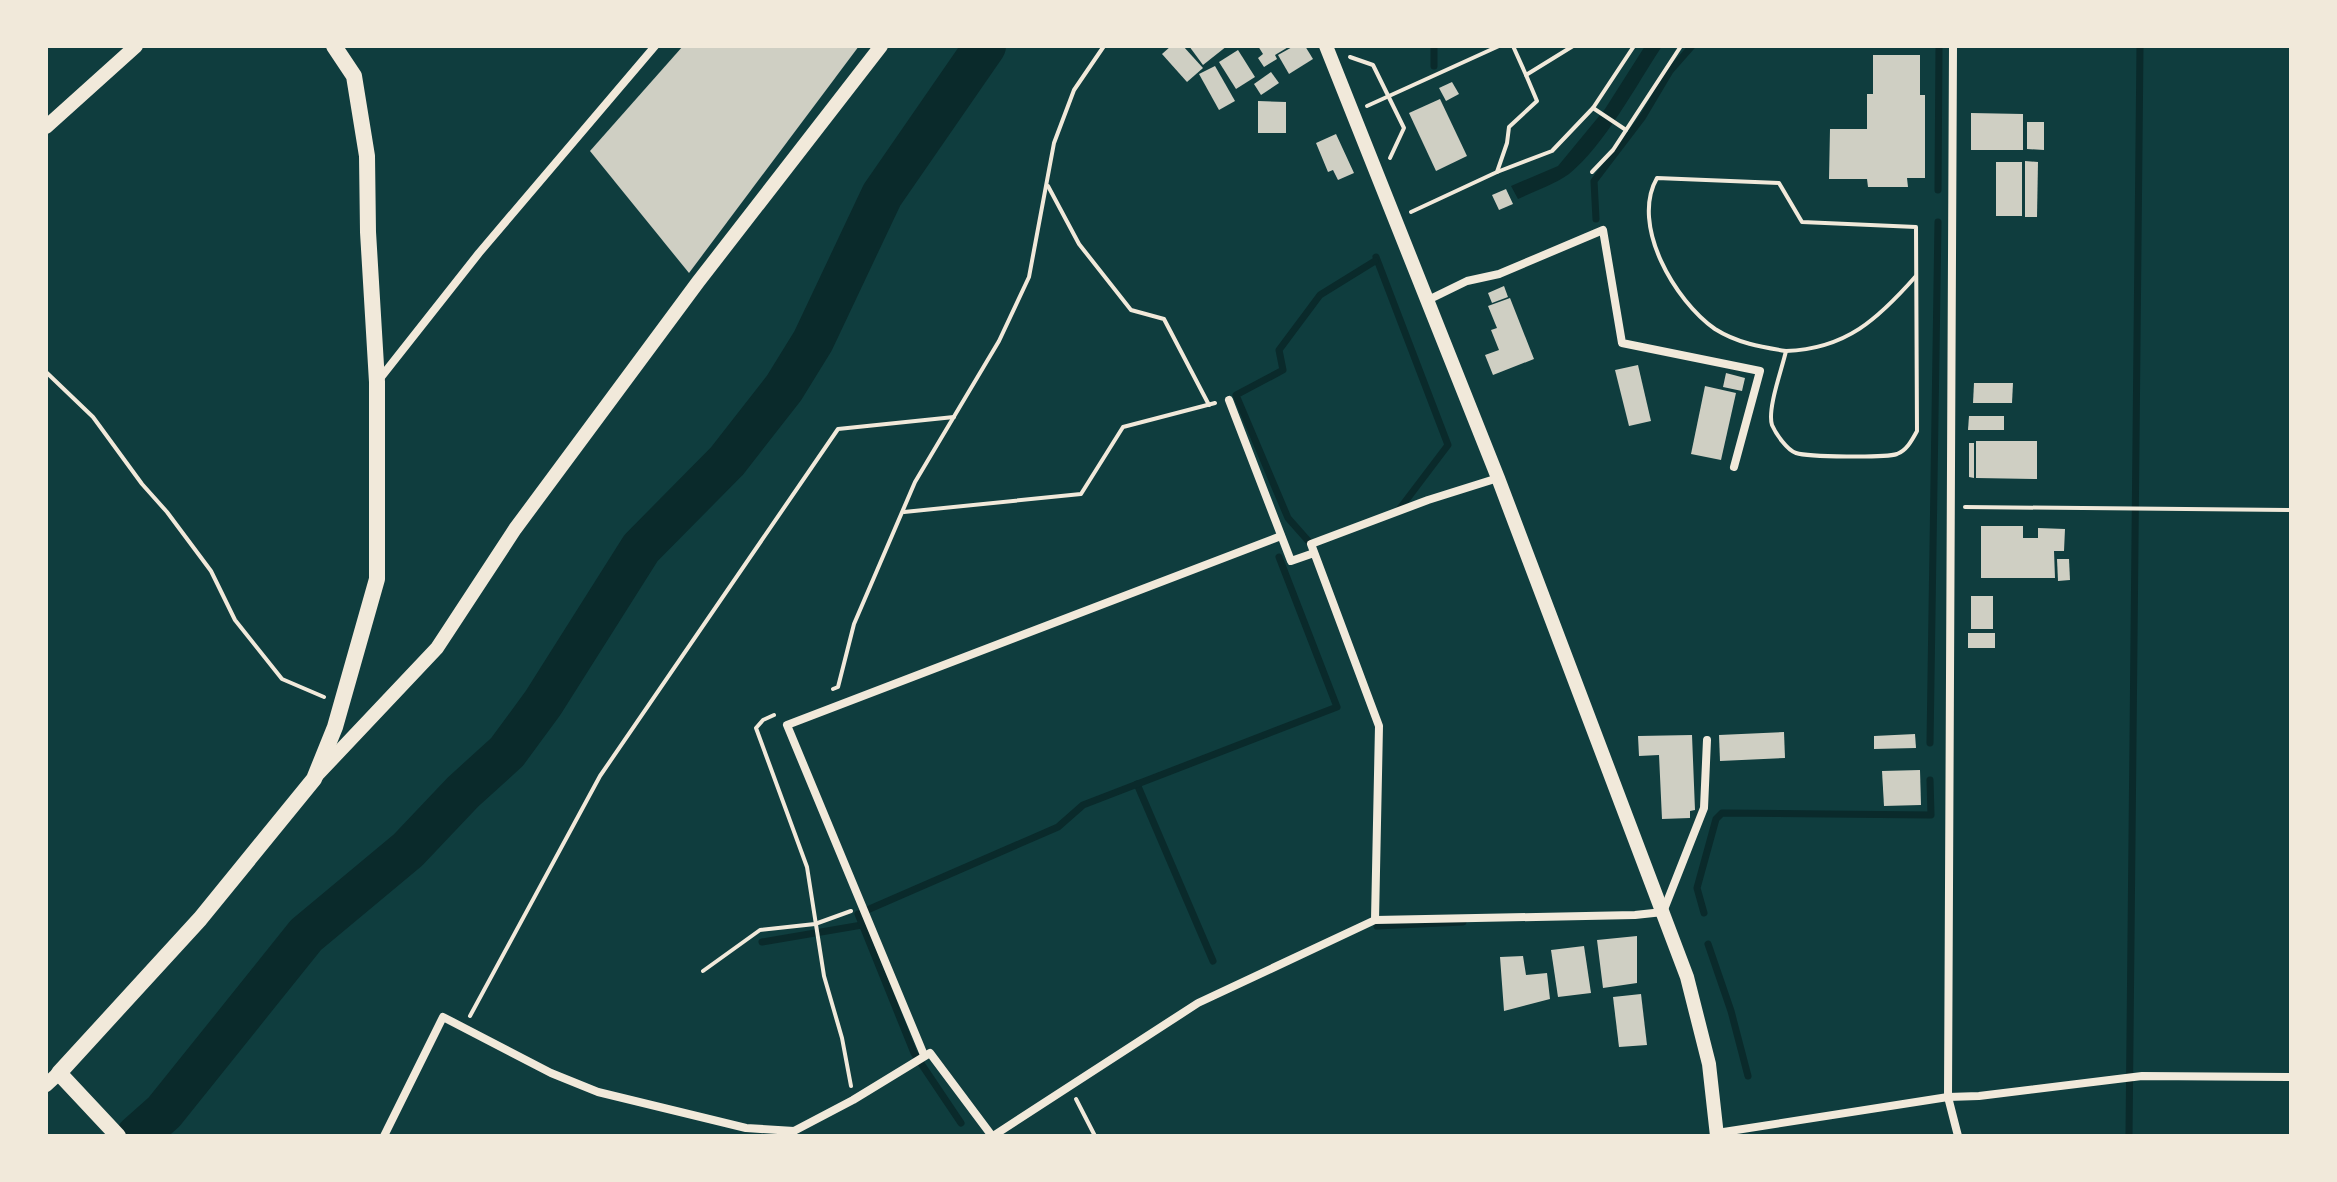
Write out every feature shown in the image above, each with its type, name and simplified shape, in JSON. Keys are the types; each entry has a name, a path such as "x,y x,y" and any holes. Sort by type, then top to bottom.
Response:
{"main road":[{"path":"118,1136 59,1073 200,919 314,779 335,727 377,579 377,382 367,156 354,76 334,46"}],"street":[{"path":"46,127 136,46"},
{"path":"377,382 479,253 655,46"},
{"path":"314,779 437,648 524,517 698,282 881,46"},
{"path":"1953,46 1948,1097 1958,1136"},
{"path":"1331,48 1393,219 1498,478 1687,977 1709,1064 1717,1134 1948,1097 2142,1076 2291,1077"},
{"path":"1426,301 1467,281 1499,274 1603,230 1622,343 1760,371 1734,467"},
{"path":"1229,400 1291,561 1314,553"},
{"path":"1375,920 1379,726 1311,544 1428,500 1498,478"},
{"path":"924,1055 787,725 1281,536"},
{"path":"1663,912 1704,808 1707,740"},
{"path":"384,1136 443,1017 551,1073 598,1092 746,1128 794,1131 853,1100 930,1053 992,1136 1198,1003 1375,920 1663,912"},
{"path":"46,1085 59,1073"}],"path":[{"path":"825,692 838,687 854,624 915,482 999,341 1029,277 1054,143 1074,90 1104,46"},
{"path":"1352,112 1499,46"},
{"path":"1497,172 1505,152 1509,127 1537,101 1513,46"},
{"path":"1526,75 1573,46"},
{"path":"1393,219 1552,151 1593,108 1634,46"},
{"path":"1592,172 1613,150 1681,46"},
{"path":"1331,48 1373,65 1404,128 1389,160"},
{"path":"1441,72 1446,82"},
{"path":"1593,108 1626,130"},
{"path":"1786,351 1771,414 1772,425 1786,446 1797,453 1879,456 1898,453 1911,443 1917,431 1916,227 1802,222 1779,183 1657,178 1651,189 1649,231 1670,277 1690,308 1717,330 1749,345 1807,351 1834,344 1885,311 1916,276"},
{"path":"1046,184 1079,244 1131,310 1164,319 1209,405"},
{"path":"46,372 93,417 142,484 167,512 211,571 235,620 282,679 341,704"},
{"path":"903,512 1081,494 1123,427 1229,400"},
{"path":"464,1028 600,776 838,429 954,417"},
{"path":"1952,507 2291,510"},
{"path":"775,714 756,728 807,867 824,976 842,1038 853,1100"},
{"path":"703,971 760,930 815,924 861,908"},
{"path":"1070,1086 1095,1136"}],"water":[{"path":"1645,46 1662,46 1595,148 1569,174 1518,199 1511,186 1558,166 1605,109"}],"building":[{"path":"683,46 859,46 689,273 590,151"},
{"path":"1171,46 1183,46 1203,68 1187,82 1162,54"},
{"path":"1189,46 1227,46 1203,65"},
{"path":"1258,46 1290,46 1275,55 1277,59 1264,67 1258,58 1263,54"},
{"path":"1294,46 1305,46 1313,59 1289,74 1278,55"},
{"path":"1238,50 1255,77 1236,89 1219,62"},
{"path":"1873,55 1920,55 1920,95 1925,95 1925,178 1907,178 1908,187 1868,187 1867,179 1829,179 1830,129 1867,129 1867,94 1873,94"},
{"path":"1215,66 1235,101 1219,110 1199,74"},
{"path":"1271,72 1279,83 1261,95 1254,84"},
{"path":"1452,82 1459,94 1446,101 1439,88"},
{"path":"1440,99 1467,156 1436,171 1409,113"},
{"path":"1258,101 1286,102 1286,133 1258,133"},
{"path":"1971,113 2023,114 2023,150 1971,150"},
{"path":"2027,122 2044,122 2044,150 2027,149"},
{"path":"1336,134 1354,173 1338,180 1333,170 1328,172 1316,143"},
{"path":"2025,161 2038,162 2037,217 2025,217"},
{"path":"1996,162 2022,162 2022,216 1996,216"},
{"path":"1506,189 1513,204 1499,210 1492,195"},
{"path":"1504,286 1508,297 1492,303 1488,293"},
{"path":"1510,298 1534,359 1493,375 1485,355 1499,350 1491,330 1497,328 1488,306"},
{"path":"1638,365 1651,421 1629,426 1615,370"},
{"path":"1726,373 1745,378 1742,391 1723,387"},
{"path":"1974,383 2013,383 2012,403 1973,403"},
{"path":"1705,386 1736,393 1721,460 1691,454"},
{"path":"1969,416 2004,416 2004,430 1968,430"},
{"path":"1976,441 2037,441 2037,479 1976,478"},
{"path":"1969,443 1974,443 1974,478 1969,477"},
{"path":"1981,526 2023,526 2023,538 2038,538 2038,528 2065,529 2064,551 2054,551 2055,578 1981,578"},
{"path":"2057,559 2069,559 2070,580 2058,581"},
{"path":"1971,596 1993,596 1993,629 1971,629"},
{"path":"1968,633 1995,633 1995,648 1968,648"},
{"path":"1784,732 1785,758 1720,761 1719,735"},
{"path":"1915,734 1916,748 1874,749 1874,736"},
{"path":"1692,735 1695,810 1690,811 1690,818 1662,819 1659,755 1639,756 1638,736"},
{"path":"1920,770 1921,805 1884,806 1882,771"},
{"path":"1637,936 1637,983 1603,988 1597,940"},
{"path":"1584,946 1591,993 1558,997 1551,950"},
{"path":"1523,956 1526,975 1547,973 1550,999 1504,1011 1500,957"},
{"path":"1641,994 1647,1045 1619,1047 1613,997"}],"waterway":[{"path":"137,1136 164,1112 306,935 408,850 463,792 507,752 543,703 641,548 727,461 784,388 813,341 882,195 985,46"},
{"path":"1434,46 1434,66"},
{"path":"1596,219 1594,181 1642,118 1670,71 1692,46"},
{"path":"1938,190 1939,46"},
{"path":"2129,1136 2140,46"},
{"path":"1930,743 1938,222"},
{"path":"1376,257 1448,445 1398,511"},
{"path":"1311,544 1288,518 1236,395 1283,370 1279,350 1320,295 1375,261"},
{"path":"961,1123 914,1053 858,914 1058,827 1083,805 1337,707 1279,557"},
{"path":"1704,913 1697,888 1716,819 1722,813 1931,815 1930,780"},
{"path":"1137,784 1213,961"},
{"path":"1377,926 1463,922"},
{"path":"762,942 862,925"},
{"path":"1708,944 1731,1011 1748,1076"}]}
